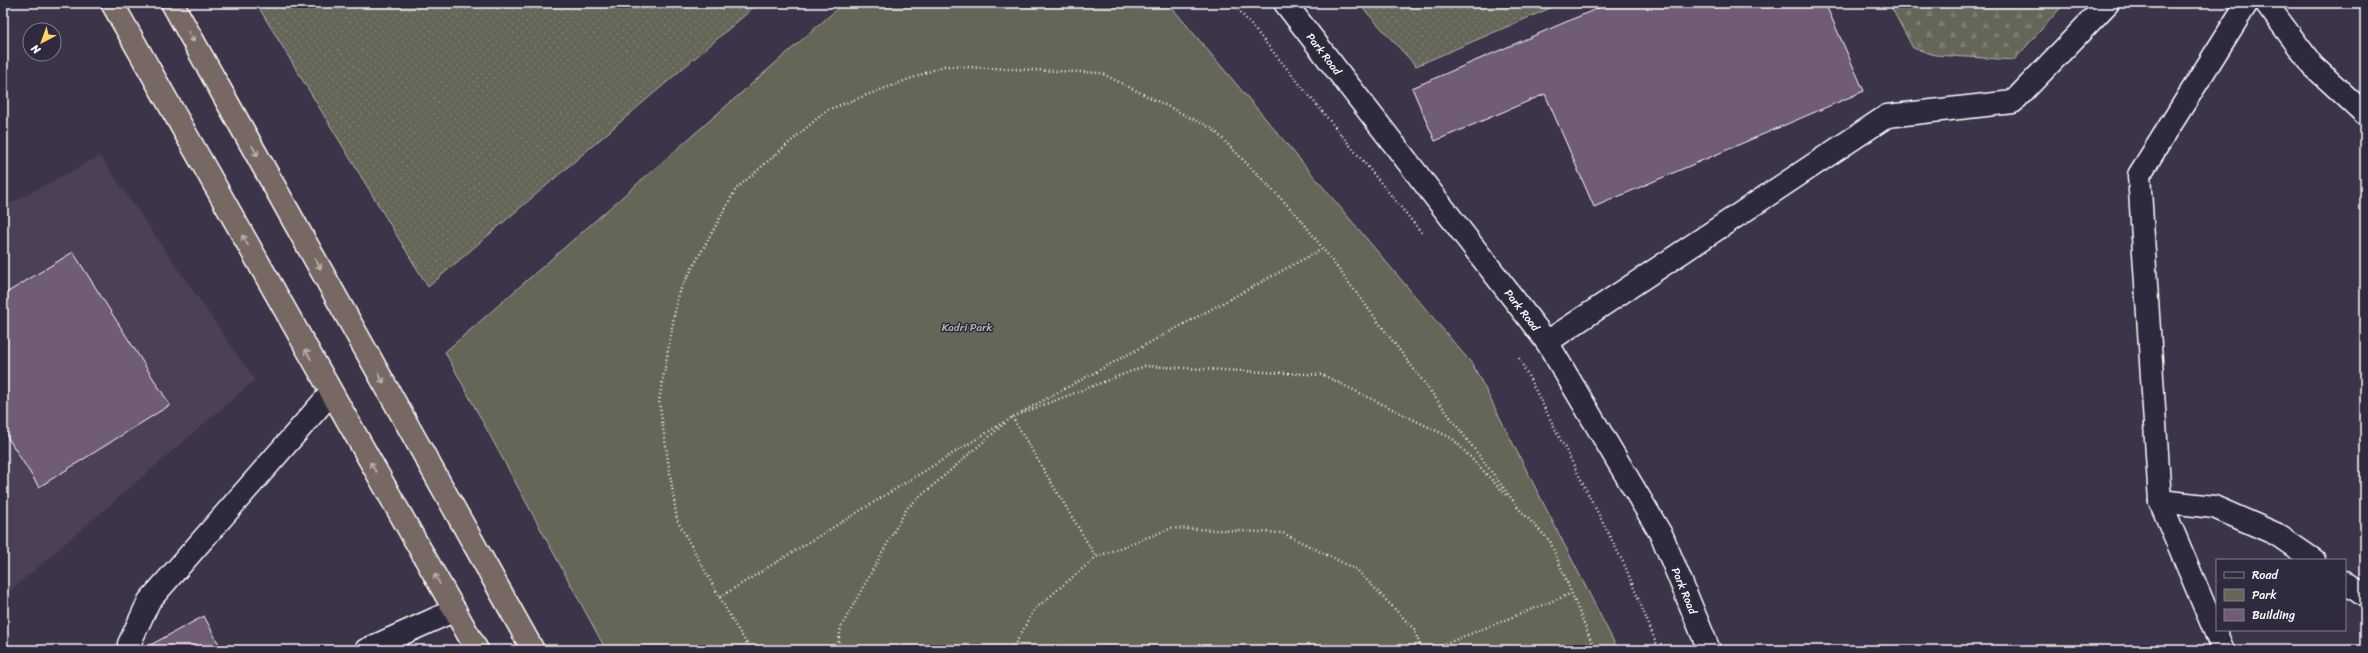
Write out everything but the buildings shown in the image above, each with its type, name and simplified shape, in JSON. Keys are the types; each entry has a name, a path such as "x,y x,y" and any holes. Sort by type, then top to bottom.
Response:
{"highway":[{"path":"112,3 331,394 477,650"},
{"path":"172,3 533,650"}],"street":[{"name":"Park Road","path":"1285,3 1546,342 1662,536 1709,650"},
{"path":"1546,342 1887,116 2013,102 2108,3"},
{"path":"2223,650 2160,501 2139,175 2248,3"},
{"path":"2266,3 2313,66 2365,114"},
{"path":"132,650 129,644 149,601 331,394"},
{"path":"2160,501 2214,507 2276,534 2313,559"},
{"path":"2346,583 2365,596"},
{"path":"366,650 455,610"}],"path":[{"path":"1233,3 1427,239"},
{"path":"751,650 677,520 659,401 678,294 736,189 827,110 944,66 1101,73 1213,129 1299,218 1518,507"},
{"path":"720,597 1012,417 1322,249"},
{"path":"1518,356 1624,566 1659,650"},
{"path":"837,650 841,627 907,508 1012,417 1145,366 1323,375 1453,439 1550,540 1570,594 1595,650"},
{"path":"1012,417 1096,557"},
{"path":"1012,650 1034,610 1096,557 1172,528 1283,533 1357,570 1414,629 1422,650"},
{"path":"1430,650 1570,594"}],"shaded area":[{"path":"100,156 255,380 3,597 3,207"}],"green space":[{"path":"256,3 759,3 428,287"},
{"name":"Kadri Park","path":"844,3 1168,3 1473,365 1618,650 606,650 445,352"},
{"path":"1358,3 1562,3 1416,66"},
{"path":"1889,3 2065,3 2014,60 1935,55 1913,48"}]}
